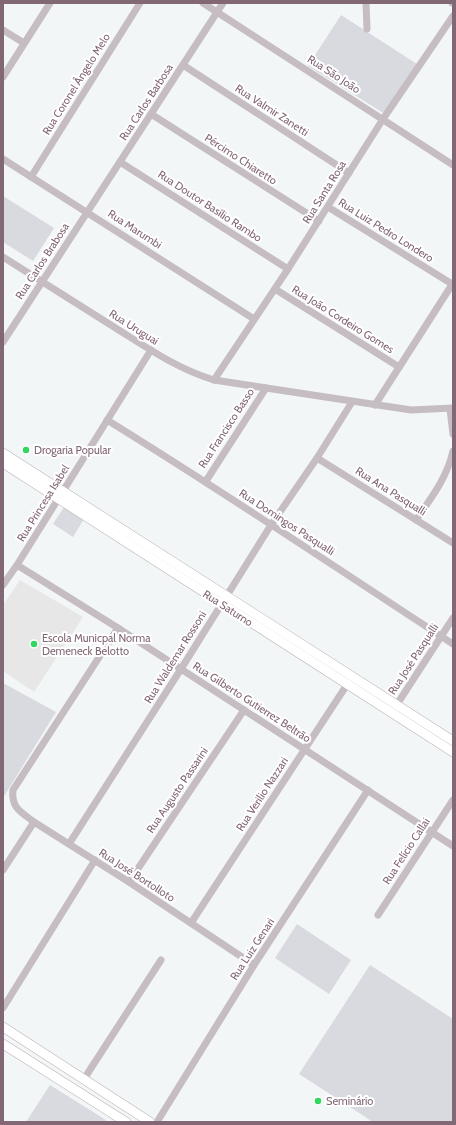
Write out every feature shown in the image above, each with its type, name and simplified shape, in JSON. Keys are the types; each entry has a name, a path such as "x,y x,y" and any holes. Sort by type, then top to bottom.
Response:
{"street":[{"path":"3,77 50,3"},
{"name":"Rua Coronel Ângelo Melo","path":"30,177 140,3"},
{"name":"Rua São João","path":"203,3 453,164"},
{"name":"Rua Carlos Barbosa","path":"87,212 223,3"},
{"path":"366,3 367,29"},
{"name":"Rua Santa Rosa","path":"214,380 288,269 383,119 453,16"},
{"path":"3,30 24,43"},
{"name":"Rua Valmir Zanetti","path":"183,65 349,173"},
{"name":"Pércimo Chiaretto","path":"151,114 318,221"},
{"name":"Rua Marumbi","path":"3,160 254,319"},
{"name":"Rua Doutor Basílio Rambo","path":"120,162 288,269"},
{"name":"Rua Luiz Pedro Londero","path":"328,207 453,284"},
{"name":"Rua Carlos Brabosa","path":"3,342 87,212"},
{"name":"Rua Uruguai","path":"3,256 42,282 181,368 214,380 411,410 452,408"},
{"path":"376,405 453,284"},
{"name":"Rua João Cordeiro Gomes","path":"275,289 399,367"},
{"name":"Rua Princesa Isabel","path":"3,585 151,350"},
{"name":"Rua Francisco Basso","path":"206,481 266,388"},
{"name":"Rua Waldemar Rossoni","path":"69,844 181,669 270,525 317,458 352,402"},
{"path":"452,408 453,434"},
{"name":"Rua Domingos Pasqualli","path":"107,420 206,481 270,525 453,644"},
{"path":"416,520 440,486 450,465 453,451"},
{"name":"Rua Saturno","path":"3,453 61,495 349,681 394,709 453,742"},
{"name":"Rua Ana Pasqualli","path":"317,458 453,543"},
{"name":"Rua Saturno","path":"3,463 61,495"},
{"name":"Rua Gilberto Gutierrez Beltrão","path":"17,565 118,628 453,846"},
{"name":"Rua José Pasqualli","path":"394,709 453,618"},
{"name":"Rua José Bortolloto","path":"118,628 13,790 12,799 19,811 34,822 130,882 254,965"},
{"name":"Rua Verilio Nazzari","path":"191,923 349,681"},
{"name":"Rua Saturno","path":"394,709 453,752"},
{"name":"Rua Augusto Passarini","path":"130,882 244,710"},
{"name":"Rua Luiz Genari","path":"157,1122 254,965 368,790"},
{"name":"Rua Felício Callai","path":"378,915 453,800"},
{"path":"3,870 34,822"},
{"path":"3,1008 95,860"},
{"path":"77,1090 161,960"},
{"path":"3,1027 150,1122"},
{"path":"3,1044 126,1122"}],"shaded area":[{"path":"341,15 417,64 385,114 308,66"},
{"path":"3,196 54,228 33,261 3,242"},
{"path":"64,507 84,519 73,537 53,524"},
{"name":"Escola Municpal Norma Demeneck Belotto","path":"20,580 83,617 34,692 3,671 3,605"},
{"path":"3,683 56,712 3,798"},
{"path":"297,924 351,960 329,994 275,958"},
{"path":"370,965 453,1019 453,1122 373,1122 299,1074"},
{"path":"50,1085 106,1120 105,1122 26,1122"}],"place":[{"name":"Drogaria Popular","path":"26,450"},
{"name":"Escola Municpal Norma Demeneck Belotto","path":"34,644"},
{"name":"Seminário","path":"318,1101"}]}
